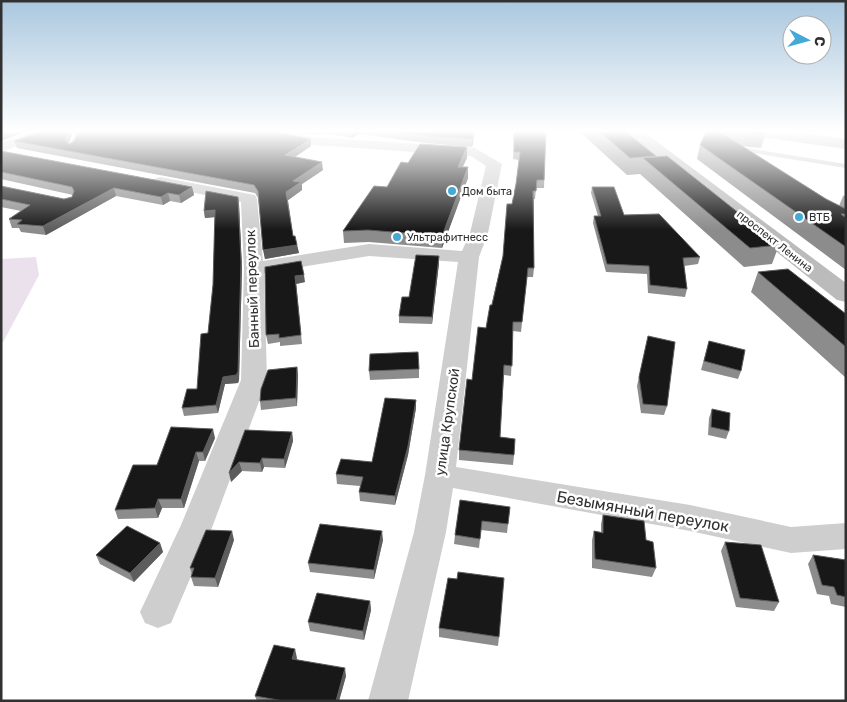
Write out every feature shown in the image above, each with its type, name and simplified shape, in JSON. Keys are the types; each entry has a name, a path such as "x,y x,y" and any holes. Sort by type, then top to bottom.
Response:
{"main road":[{"name":"проспект Ленина","path":"677,165 844,293"}],"street":[{"name":"улица Крупской","path":"388,701 430,532 440,474 469,257 479,234 494,165"},
{"name":"Банный переулок","path":"144,179 249,199 254,268 254,380 196,525 158,612"},
{"path":"254,268 369,250 469,257"},
{"name":"Безымянный переулок","path":"440,474 690,518 791,540 846,536"}],"shaded area":[{"path":"36,257 39,275 1,346 1,259"}],"building":[{"path":"1,165 74,165 192,187 179,195 168,193 161,197 114,188 43,226 17,224 22,220 9,219 30,205 1,199 1,186 64,199 72,197 74,191 72,187 1,172"},
{"path":"144,165 318,165 293,181 301,182 286,192 293,236 295,236 297,245 263,250 258,191 254,185"},
{"path":"399,165 459,165 458,167 468,167 442,236 368,230 343,231 374,186 387,187"},
{"path":"518,165 545,165 544,180 537,180 536,191 533,191 534,268 528,268 522,322 513,322 512,366 504,365 500,437 515,439 514,455 459,450 467,379 472,380 478,327 486,328 503,256 507,204 512,204"},
{"path":"651,165 678,165 779,245 750,248"},
{"path":"728,165 772,165 826,199 846,209 846,214 841,214 846,218 846,247"},
{"path":"592,187 614,187 624,215 659,214 700,257 683,258 687,289 650,285 649,266 607,264 594,216 601,216"},
{"path":"206,191 238,197 241,262 238,372 236,375 223,377 216,405 182,408 187,389 197,389 201,334 208,333 213,285 215,210 204,211"},
{"path":"416,255 439,256 432,317 399,316 402,297 409,297"},
{"path":"301,261 304,275 295,276 301,335 279,338 279,334 266,335 265,267"},
{"path":"788,269 846,314 846,347 758,272"},
{"path":"648,336 675,342 667,406 643,404 639,377"},
{"path":"709,341 745,350 741,371 704,361"},
{"path":"418,352 419,369 369,371 370,354"},
{"path":"297,367 296,398 260,401 261,389 268,370"},
{"path":"385,398 416,400 408,446 395,496 359,492 363,477 336,474 341,459 372,462"},
{"path":"712,409 730,413 729,431 711,427"},
{"path":"171,427 213,429 203,452 196,452 181,499 158,499 155,508 115,510 133,465 157,465"},
{"path":"245,430 292,432 284,459 262,458 260,463 239,462 229,473"},
{"path":"460,500 510,507 508,524 482,521 480,539 455,535"},
{"path":"603,515 644,521 646,540 653,542 656,568 595,559 594,531 603,533"},
{"path":"320,524 382,531 374,570 308,563"},
{"path":"127,526 160,543 130,573 96,555"},
{"path":"206,530 232,531 215,578 191,577 194,568 190,568"},
{"path":"725,542 761,545 779,602 740,598"},
{"path":"813,555 846,560 846,597 837,595 834,587 822,585"},
{"path":"458,572 504,578 499,637 439,628 448,578 457,579"},
{"path":"317,593 370,601 363,631 308,622"},
{"path":"274,645 295,649 292,659 345,668 336,701 284,701 255,696"}],"place":[{"name":"Дом быта","path":"452,191"},
{"name":"ВТБ","path":"799,217"},
{"name":"Ультрафитнесс","path":"397,237"}]}
